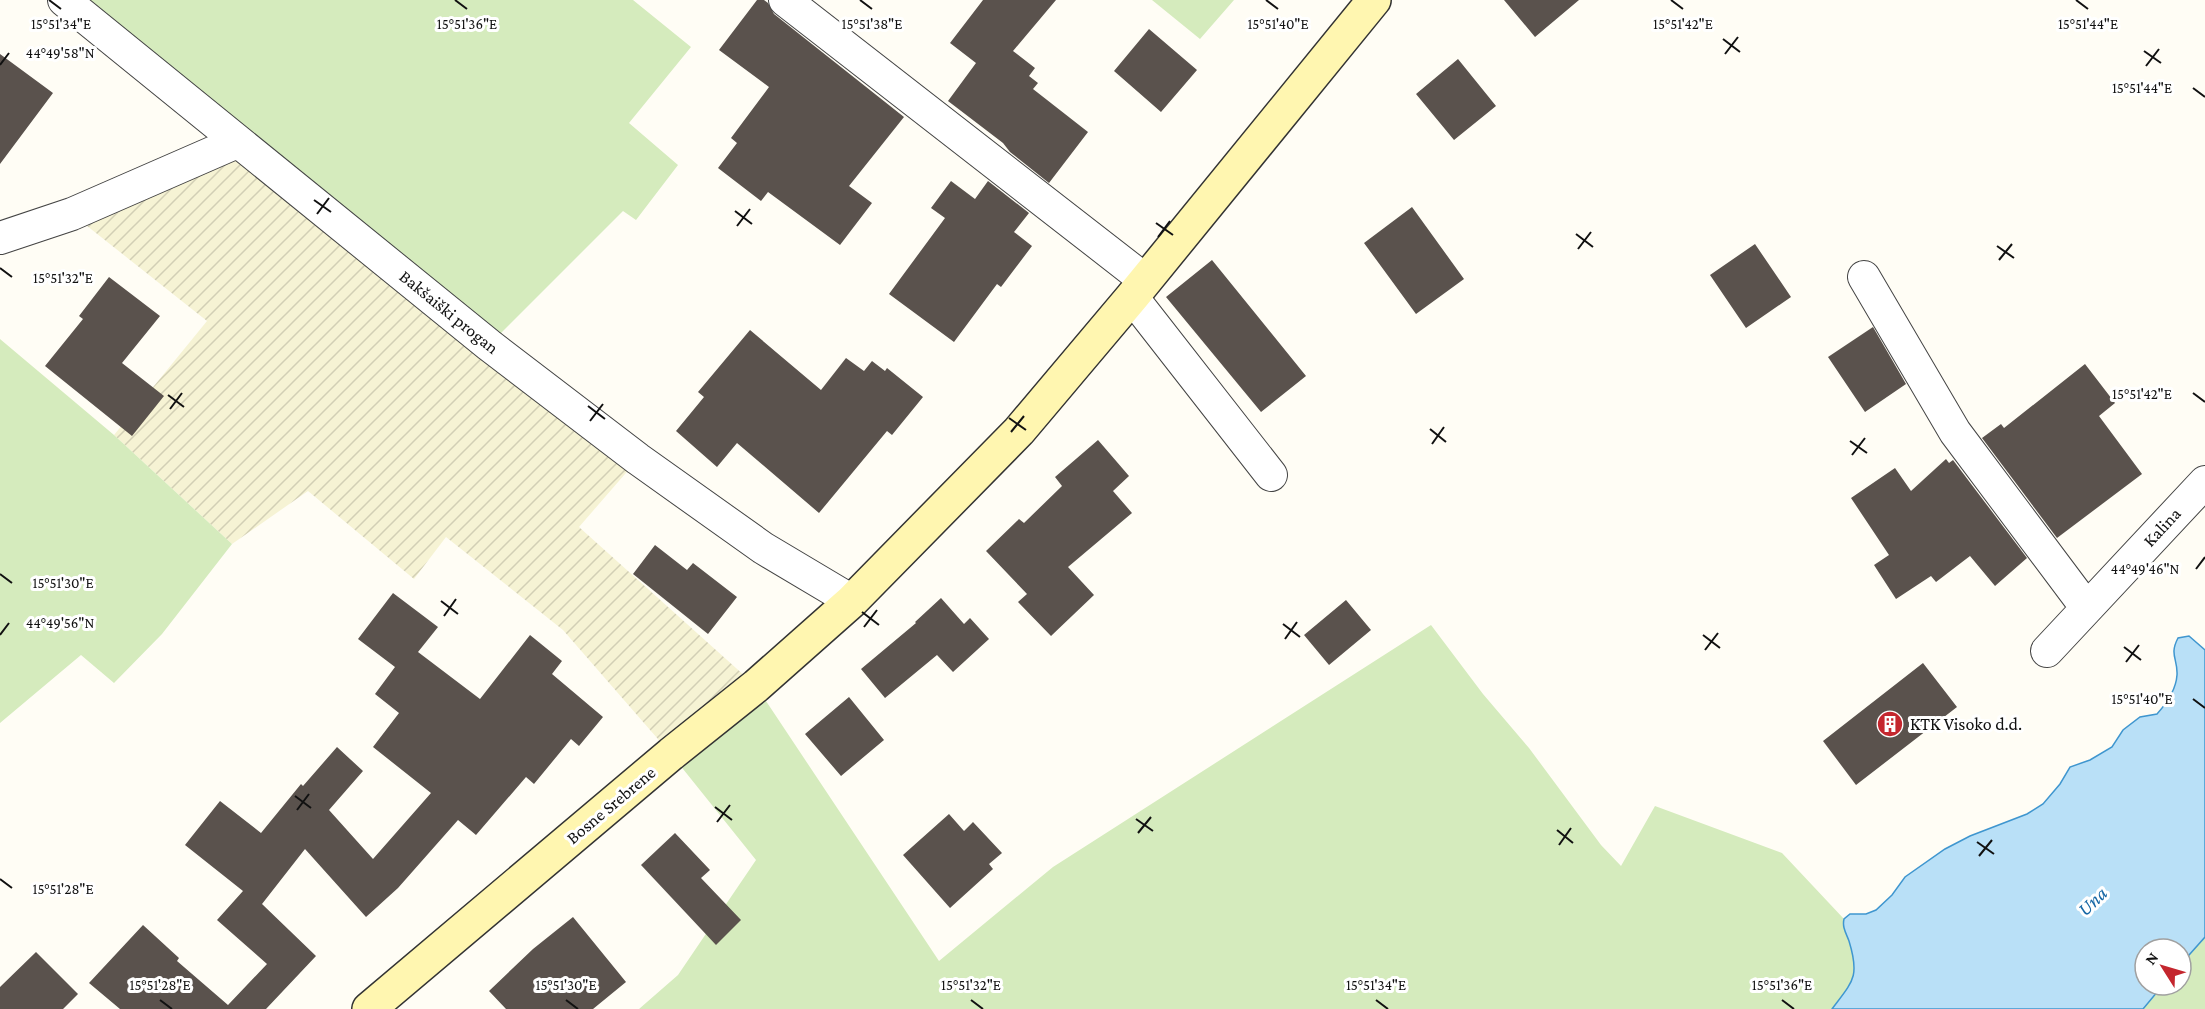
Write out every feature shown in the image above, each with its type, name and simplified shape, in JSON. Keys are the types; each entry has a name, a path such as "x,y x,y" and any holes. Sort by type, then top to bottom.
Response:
{"street":[{"name":"Bakšaiški progan","path":"64,0 489,345 638,459 763,548 852,601"},
{"path":"785,0 1139,289 1270,474"},
{"name":"Bosne Srebrene","path":"369,1009 671,754 756,686 852,601 1019,431 1139,289 1374,0"},
{"path":"0,238 72,214 237,142"},
{"path":"1864,277 1955,432 2086,607"},
{"name":"Kalina","path":"2047,651 2205,482"}],"shaded area":[{"path":"237,142 638,459 579,527 756,686 671,754 563,630 446,537 414,579 308,491 232,544 114,435 207,321 72,214"}],"green space":[{"path":"64,0 633,0 691,47 629,123 678,165 636,220 623,211 489,345"},
{"path":"1152,0 1234,0 1200,39"},
{"path":"0,339 114,435 232,544 162,634 114,683 81,655 0,723"},
{"path":"1431,625 1483,694 1529,748 1601,845 1621,866 1655,806 1782,853 1844,919 1854,971 1850,985 1832,1009 639,1009 678,975 756,860 671,754 756,686 939,961 1053,867"},
{"path":"2205,937 2205,1009 2143,1009 2153,997 2193,997 2193,950"}],"water":[{"name":"Una","path":"2189,636 2205,650 2205,937 2193,950 2193,937 2133,937 2133,997 2153,997 2143,1009 1832,1009 1850,985 1854,971 1844,919 1850,914 1866,914 1876,910 1892,895 1905,877 1945,849 1970,836 2027,814 2043,804 2060,784 2070,767 2090,760 2112,747 2123,730 2140,717 2157,714 2175,686 2177,670 2174,649 2178,638"}],"building":[{"path":"757,0 764,0 768,3 774,14 904,117 849,186 872,203 840,245 768,192 761,201 718,168 737,143 731,138 769,87 719,50"},
{"path":"983,0 1056,0 1013,51 1035,68 1029,76 1038,83 1033,89 1088,132 1049,183 1010,152 1003,143 948,101 976,63 950,43"},
{"path":"1504,0 1579,0 1535,37"},
{"path":"1149,29 1197,70 1161,112 1114,71"},
{"path":"0,54 53,93 0,164"},
{"path":"1458,59 1496,106 1454,140 1416,94"},
{"path":"951,181 975,199 988,181 1029,213 1014,232 1032,246 1001,287 997,284 954,342 889,294 945,218 931,208"},
{"path":"1412,207 1464,279 1416,314 1364,243"},
{"path":"1755,244 1791,297 1746,328 1710,275"},
{"path":"1212,260 1306,376 1261,412 1166,297"},
{"path":"109,277 160,316 122,363 164,396 132,436 45,366 83,319 79,316"},
{"path":"1873,327 1906,384 1865,412 1828,357"},
{"path":"750,330 821,390 846,358 864,371 872,361 885,371 887,368 923,397 892,435 887,431 819,513 737,443 717,467 676,431 704,397 698,392"},
{"path":"2085,364 2115,403 2099,416 2142,474 2057,538 1982,438 2001,424 2004,428"},
{"path":"1098,440 1129,476 1113,491 1132,513 1068,567 1094,595 1051,636 1018,602 1027,594 986,551 1019,519 1024,523 1062,486 1055,477"},
{"path":"1946,459 1949,463 1953,460 2027,558 1995,586 1970,556 1936,582 1931,576 1896,599 1874,565 1889,555 1851,498 1895,468 1911,491"},
{"path":"655,545 687,570 693,563 737,597 708,634 633,574"},
{"path":"393,593 438,627 418,652 480,699 530,635 562,661 552,674 603,717 579,746 571,739 534,784 526,777 476,835 458,820 398,888 366,917 305,849 262,904 316,956 266,1009 120,1009 89,983 143,925 179,958 177,961 228,1005 267,964 217,920 243,891 185,845 220,801 261,833 301,784 303,786 337,747 363,771 329,810 373,859 431,793 373,747 399,713 375,694 395,667 358,639"},
{"path":"941,598 964,624 970,618 989,639 953,672 937,655 885,698 861,669 916,623"},
{"path":"1346,600 1371,630 1329,665 1304,635"},
{"name":"KTK Visoko d.d.","path":"1923,663 1957,707 1856,785 1823,741"},
{"path":"849,697 884,740 841,776 805,734"},
{"path":"949,814 964,831 973,822 1002,853 989,864 993,869 950,908 903,855"},
{"path":"675,833 710,870 701,878 741,920 716,945 641,865"},
{"path":"573,917 626,982 593,1009 506,1009 489,991 533,949"},
{"path":"36,952 78,994 63,1009 0,1009 0,987"}],"place":[{"name":"KTK Visoko d.d.","path":"1890,724"}]}
